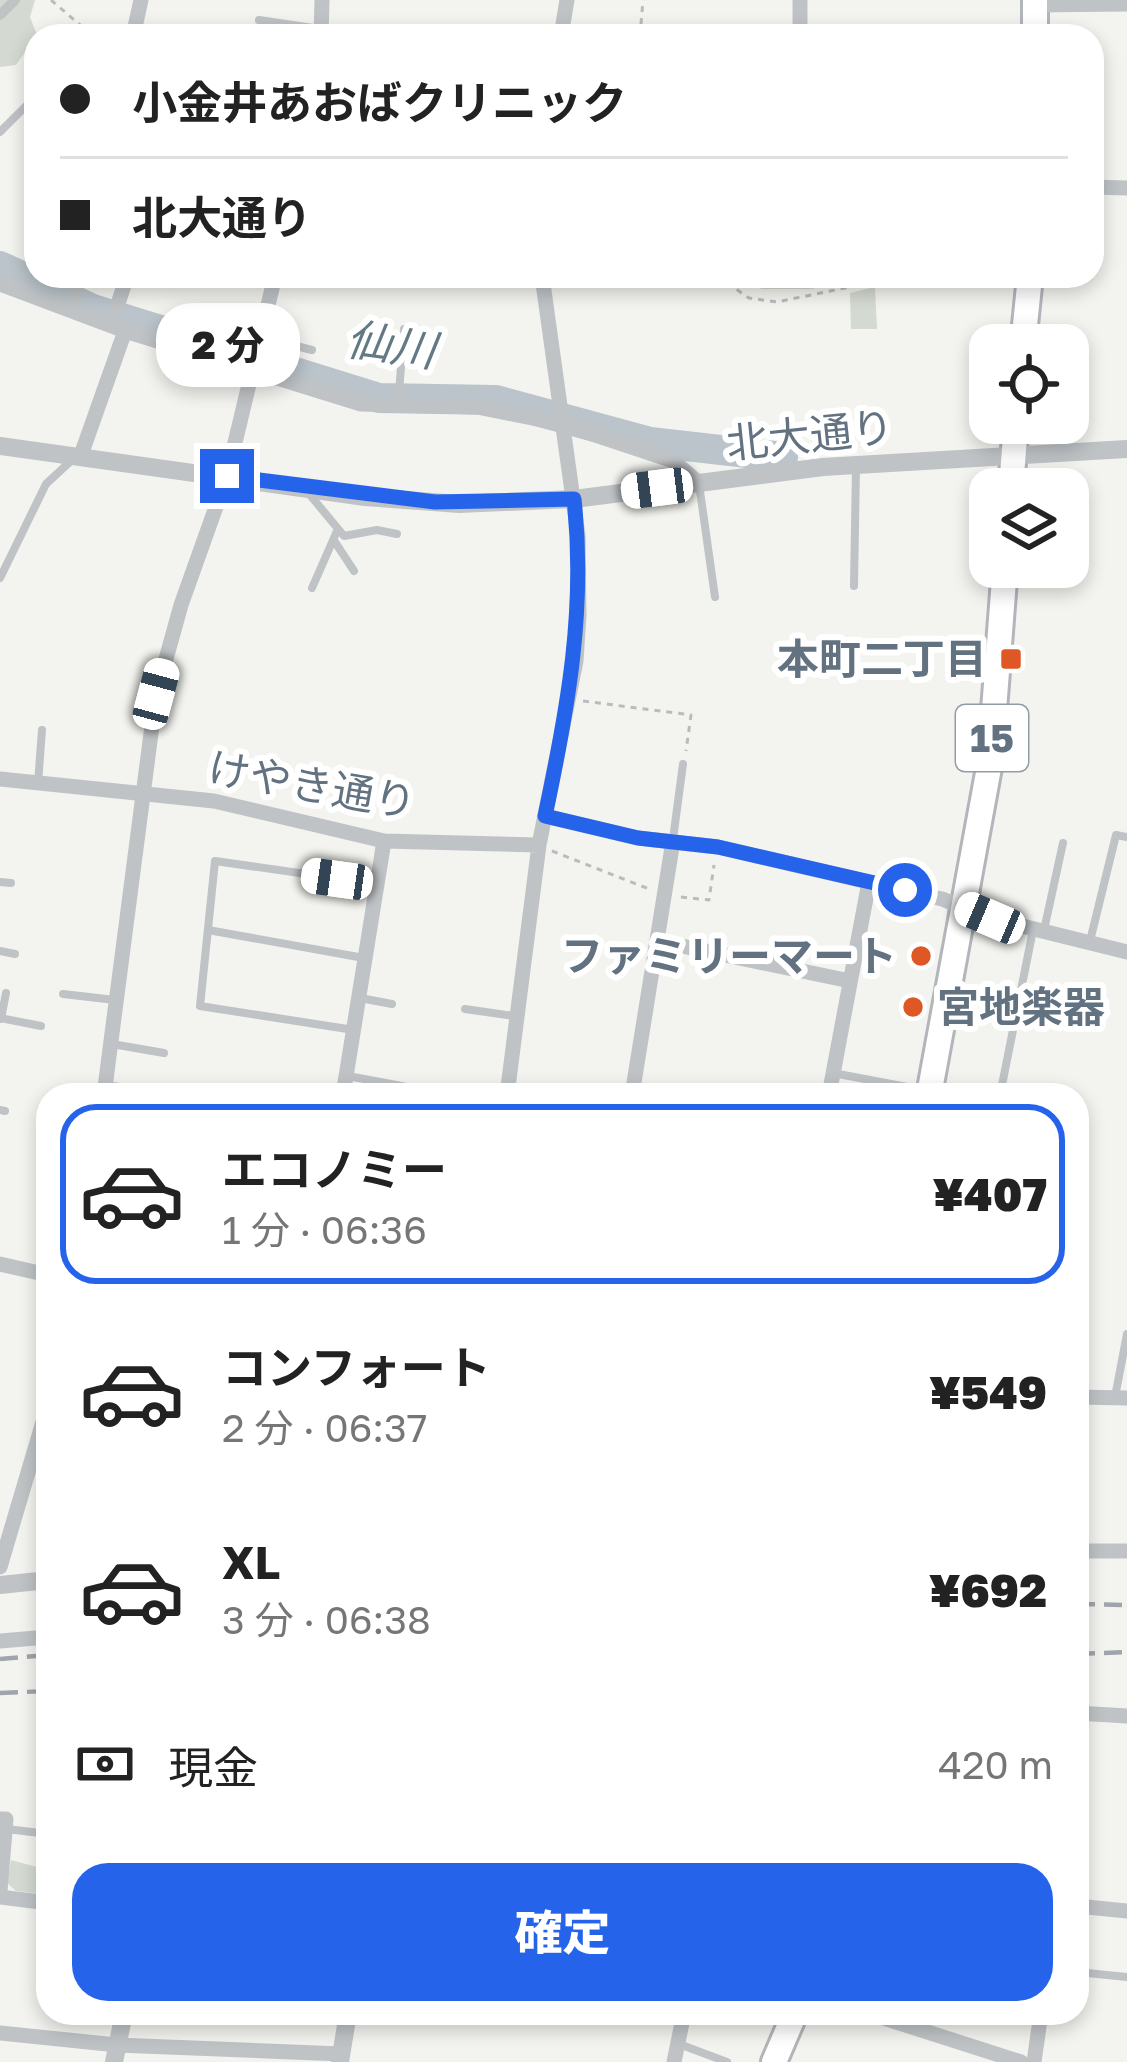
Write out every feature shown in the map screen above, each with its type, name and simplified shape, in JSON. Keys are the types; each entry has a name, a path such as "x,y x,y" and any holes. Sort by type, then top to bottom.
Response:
{"main road":[{"path":"1026,324 1029,288"},
{"path":"1012,468 1014,444"},
{"name":"15","path":"932,1083 990,762 1003,588"},
{"path":"774,2062 791,2025"}],"street":[{"path":"0,15 15,0"},
{"path":"1035,3 1127,4"},
{"path":"0,284 73,302 116,322 257,365 361,404 398,400 477,407 562,424 674,461 698,482"},
{"path":"73,302 75,288"},
{"path":"81,455 124,288"},
{"path":"106,1083 156,694 181,605 227,476 265,338 273,288"},
{"path":"508,1083 539,845 569,699 580,591 574,499 544,288"},
{"name":"北大通り","path":"0,446 460,504 574,499 856,464 1127,449"},
{"name":"けやき通り","path":"0,779 214,801 384,841 539,845"},
{"path":"545,816 718,847 868,882 1127,952"},
{"path":"345,1083 384,841"},
{"path":"634,1083 673,841"},
{"path":"831,1083 868,882"},
{"path":"658,941 850,981"},
{"path":"0,1264 36,1272"},
{"path":"1089,1396 1121,1397"},
{"path":"0,1568 36,1446"},
{"path":"1089,1551 1127,1551"},
{"path":"0,1586 36,1582"},
{"path":"0,1641 36,1638"},
{"path":"1089,1714 1127,1716"},
{"path":"3,1824 0,1894 36,1901"},
{"path":"1089,1907 1127,1910"},
{"path":"0,2033 116,2054 341,2058 347,2025"},
{"path":"674,2062 682,2025"},
{"path":"901,2025 985,2056 1021,2062"},
{"path":"1034,2062 1039,2025"}],"lane":[{"path":"259,20 280,24"},
{"path":"0,132 24,108"},
{"path":"398,400 404,328"},
{"path":"265,338 311,350"},
{"path":"0,578 46,484 81,455"},
{"path":"854,586 856,464"},
{"path":"698,482 715,597"},
{"path":"305,487 354,572"},
{"path":"336,535 377,530 397,534"},
{"path":"312,588 336,535"},
{"path":"38,784 42,730"},
{"path":"673,841 683,764"},
{"path":"1090,943 1117,835 1127,837"},
{"path":"1002,1083 1063,843"},
{"path":"354,1030 200,1006 215,861 377,885"},
{"path":"208,930 365,958"},
{"path":"0,952 15,954"},
{"path":"6,993 0,1018 41,1026"},
{"path":"63,994 116,1000"},
{"path":"359,998 392,1004"},
{"path":"945,1007 1015,1020"},
{"path":"465,1010 516,1017"},
{"path":"111,1043 164,1053"},
{"path":"833,1073 879,1083"},
{"path":"346,1075 388,1083"},
{"path":"1121,1397 1127,1334"},
{"path":"3,1824 36,1831"},
{"path":"1089,1973 1127,1977"},
{"path":"678,2043 727,2062"}],"path":[{"path":"51,0 78,24"},
{"path":"734,288 749,298 777,302 845,288"},
{"path":"569,699 692,715 683,764"},
{"path":"539,845 665,895 709,899 718,847"}],"shaded area":[{"path":"0,0 35,0 33,24 24,24 24,54 16,65 0,67"},
{"path":"875,288 877,329 851,329 850,293"},
{"path":"11,1860 36,1867 36,1894 16,1891 7,1883"}],"waterway":[{"name":"仙川","path":"0,266 24,277"},
{"name":"仙川","path":"48,288 93,309 379,398 496,400 650,442 783,457"}],"railway":[{"path":"1089,1604 1127,1605"},
{"path":"1089,1654 1127,1652"},
{"path":"0,1659 36,1656"},
{"path":"0,1693 36,1692"}],"place":[{"name":"本町二丁目","path":"1011,659"},
{"name":"ファミリーマート","path":"921,956"},
{"name":"宮地楽器","path":"913,1007"}],"route":[{"path":"227,476 364,497 460,504 574,499 580,569 576,661 545,816 638,838 718,847 905,890"}]}
